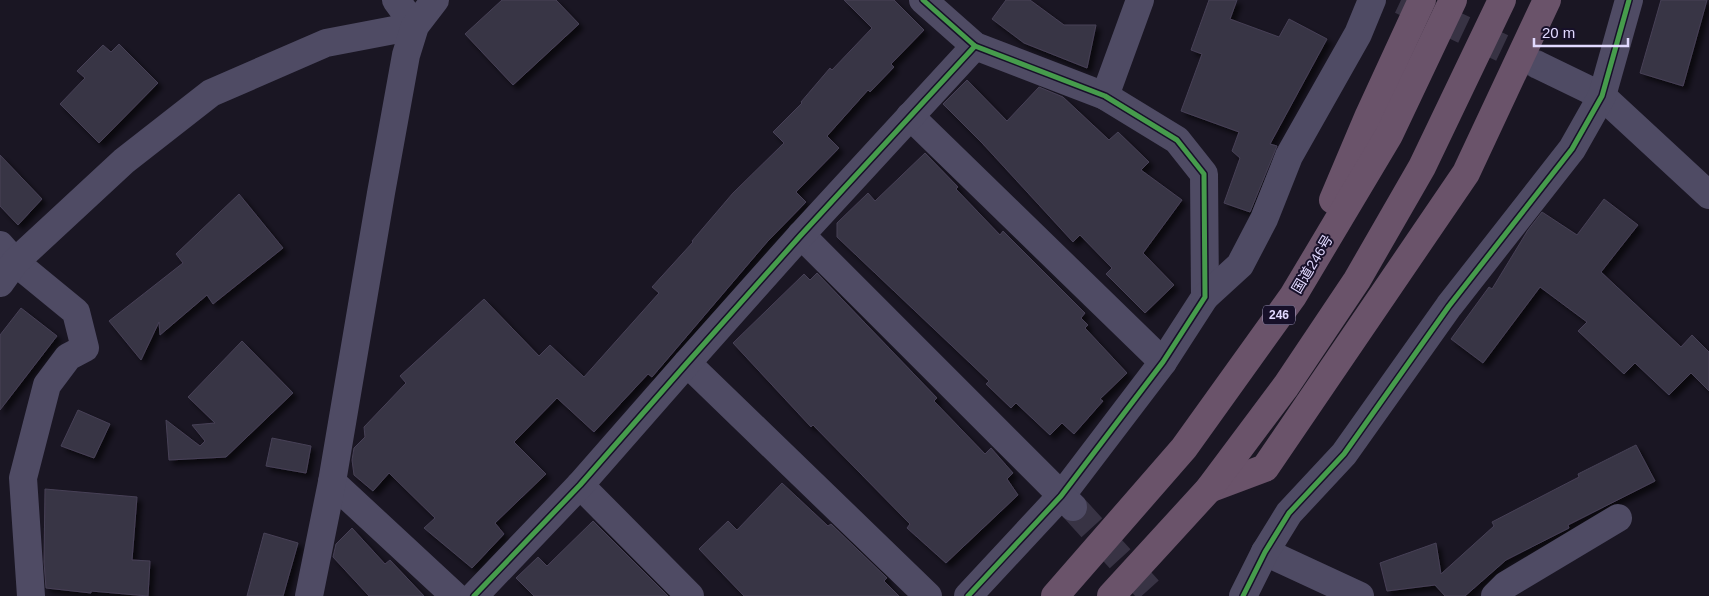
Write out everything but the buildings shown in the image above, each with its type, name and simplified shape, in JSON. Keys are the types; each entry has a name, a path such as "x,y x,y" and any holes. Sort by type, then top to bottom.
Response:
{"highway":[{"path":"1293,296 1369,115 1422,0"},
{"name":"国道246号","path":"1055,596 1184,448 1293,296 1389,135 1453,0"},
{"path":"1111,596 1209,489 1286,386 1358,280 1422,167 1502,0"},
{"path":"1209,489 1264,468 1270,460 1466,173 1547,0"}],"street":[{"path":"396,0 415,26"},
{"path":"309,596 332,482 406,55 415,26 435,0"},
{"path":"923,0 975,46 1105,96 1177,140 1204,174 1205,298"},
{"path":"1105,96 1140,0"},
{"path":"968,596 1067,502 1205,298 1240,265 1264,218 1289,156 1358,34 1372,0"},
{"path":"1243,596 1265,552 1289,513 1344,454 1450,306 1572,148 1602,96 1629,0"},
{"path":"31,596 23,478 47,386 68,357 85,348 76,312 5,264 124,161 212,93 326,43 415,26"},
{"path":"474,596 580,485 802,235 975,46"},
{"path":"1538,66 1602,96 1709,195"},
{"path":"910,116 1163,362"},
{"path":"802,235 1067,502"},
{"path":"687,363 928,596"},
{"path":"332,482 455,596"},
{"path":"580,485 690,596"},
{"path":"1495,596 1506,585 1618,518"},
{"path":"1265,552 1360,596"}],"tunnel":[{"path":"1401,0 1538,65"},
{"path":"1073,507 1154,596"}],"cycle path":[{"path":"923,0 975,46 1105,96 1177,140 1204,174 1205,297 1163,362 1061,496 968,596"},
{"path":"1243,596 1265,552 1289,513 1344,454 1449,306 1572,149 1602,96 1629,0"},
{"path":"474,596 580,485 801,235 975,46"}]}
